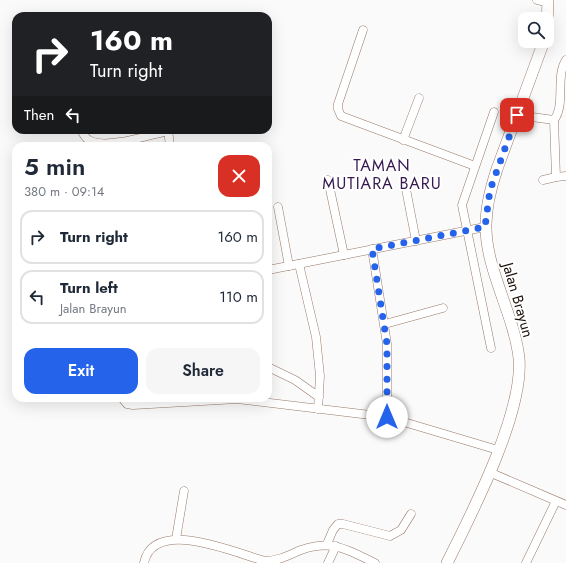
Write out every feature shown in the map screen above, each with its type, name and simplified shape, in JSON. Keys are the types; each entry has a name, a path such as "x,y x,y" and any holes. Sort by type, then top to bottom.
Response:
{"main road":[{"path":"544,1 545,12"},
{"name":"Jalan Brayun","path":"447,563 489,472 515,399 519,358 513,331 490,256 485,227 490,190 541,48"}],"street":[{"path":"363,30 338,104 339,113 346,120 475,166"},
{"path":"556,176 554,120 559,112 562,67 566,60"},
{"path":"403,140 419,98"},
{"path":"491,348 462,205 494,112"},
{"path":"517,115 554,120"},
{"path":"84,134 88,139 94,142"},
{"path":"115,142 150,134"},
{"path":"543,180 556,176 566,176"},
{"path":"328,180 344,255"},
{"path":"406,189 416,241"},
{"path":"278,207 289,266"},
{"path":"272,269 485,227"},
{"path":"372,249 387,344 387,417"},
{"path":"299,264 316,338 319,358 318,409"},
{"path":"385,324 443,308"},
{"path":"272,369 295,380 319,397"},
{"path":"126,402 133,405 185,402"},
{"path":"261,402 387,417 498,450"},
{"path":"489,472 566,505"},
{"path":"176,539 184,491"},
{"path":"526,563 556,501"},
{"path":"327,544 333,530 338,524 390,536 401,530 411,514"},
{"path":"144,563 145,556 152,548 163,541 176,539 218,547 265,562 273,561 317,545 327,544 336,546 376,563"},
{"path":"328,563 336,546"}],"district":[{"name":"TAMAN MUTIARA BARU","path":"382,174"}],"route":[{"path":"387,417 387,344 384,317 372,249 485,227 490,190 517,115"}]}
